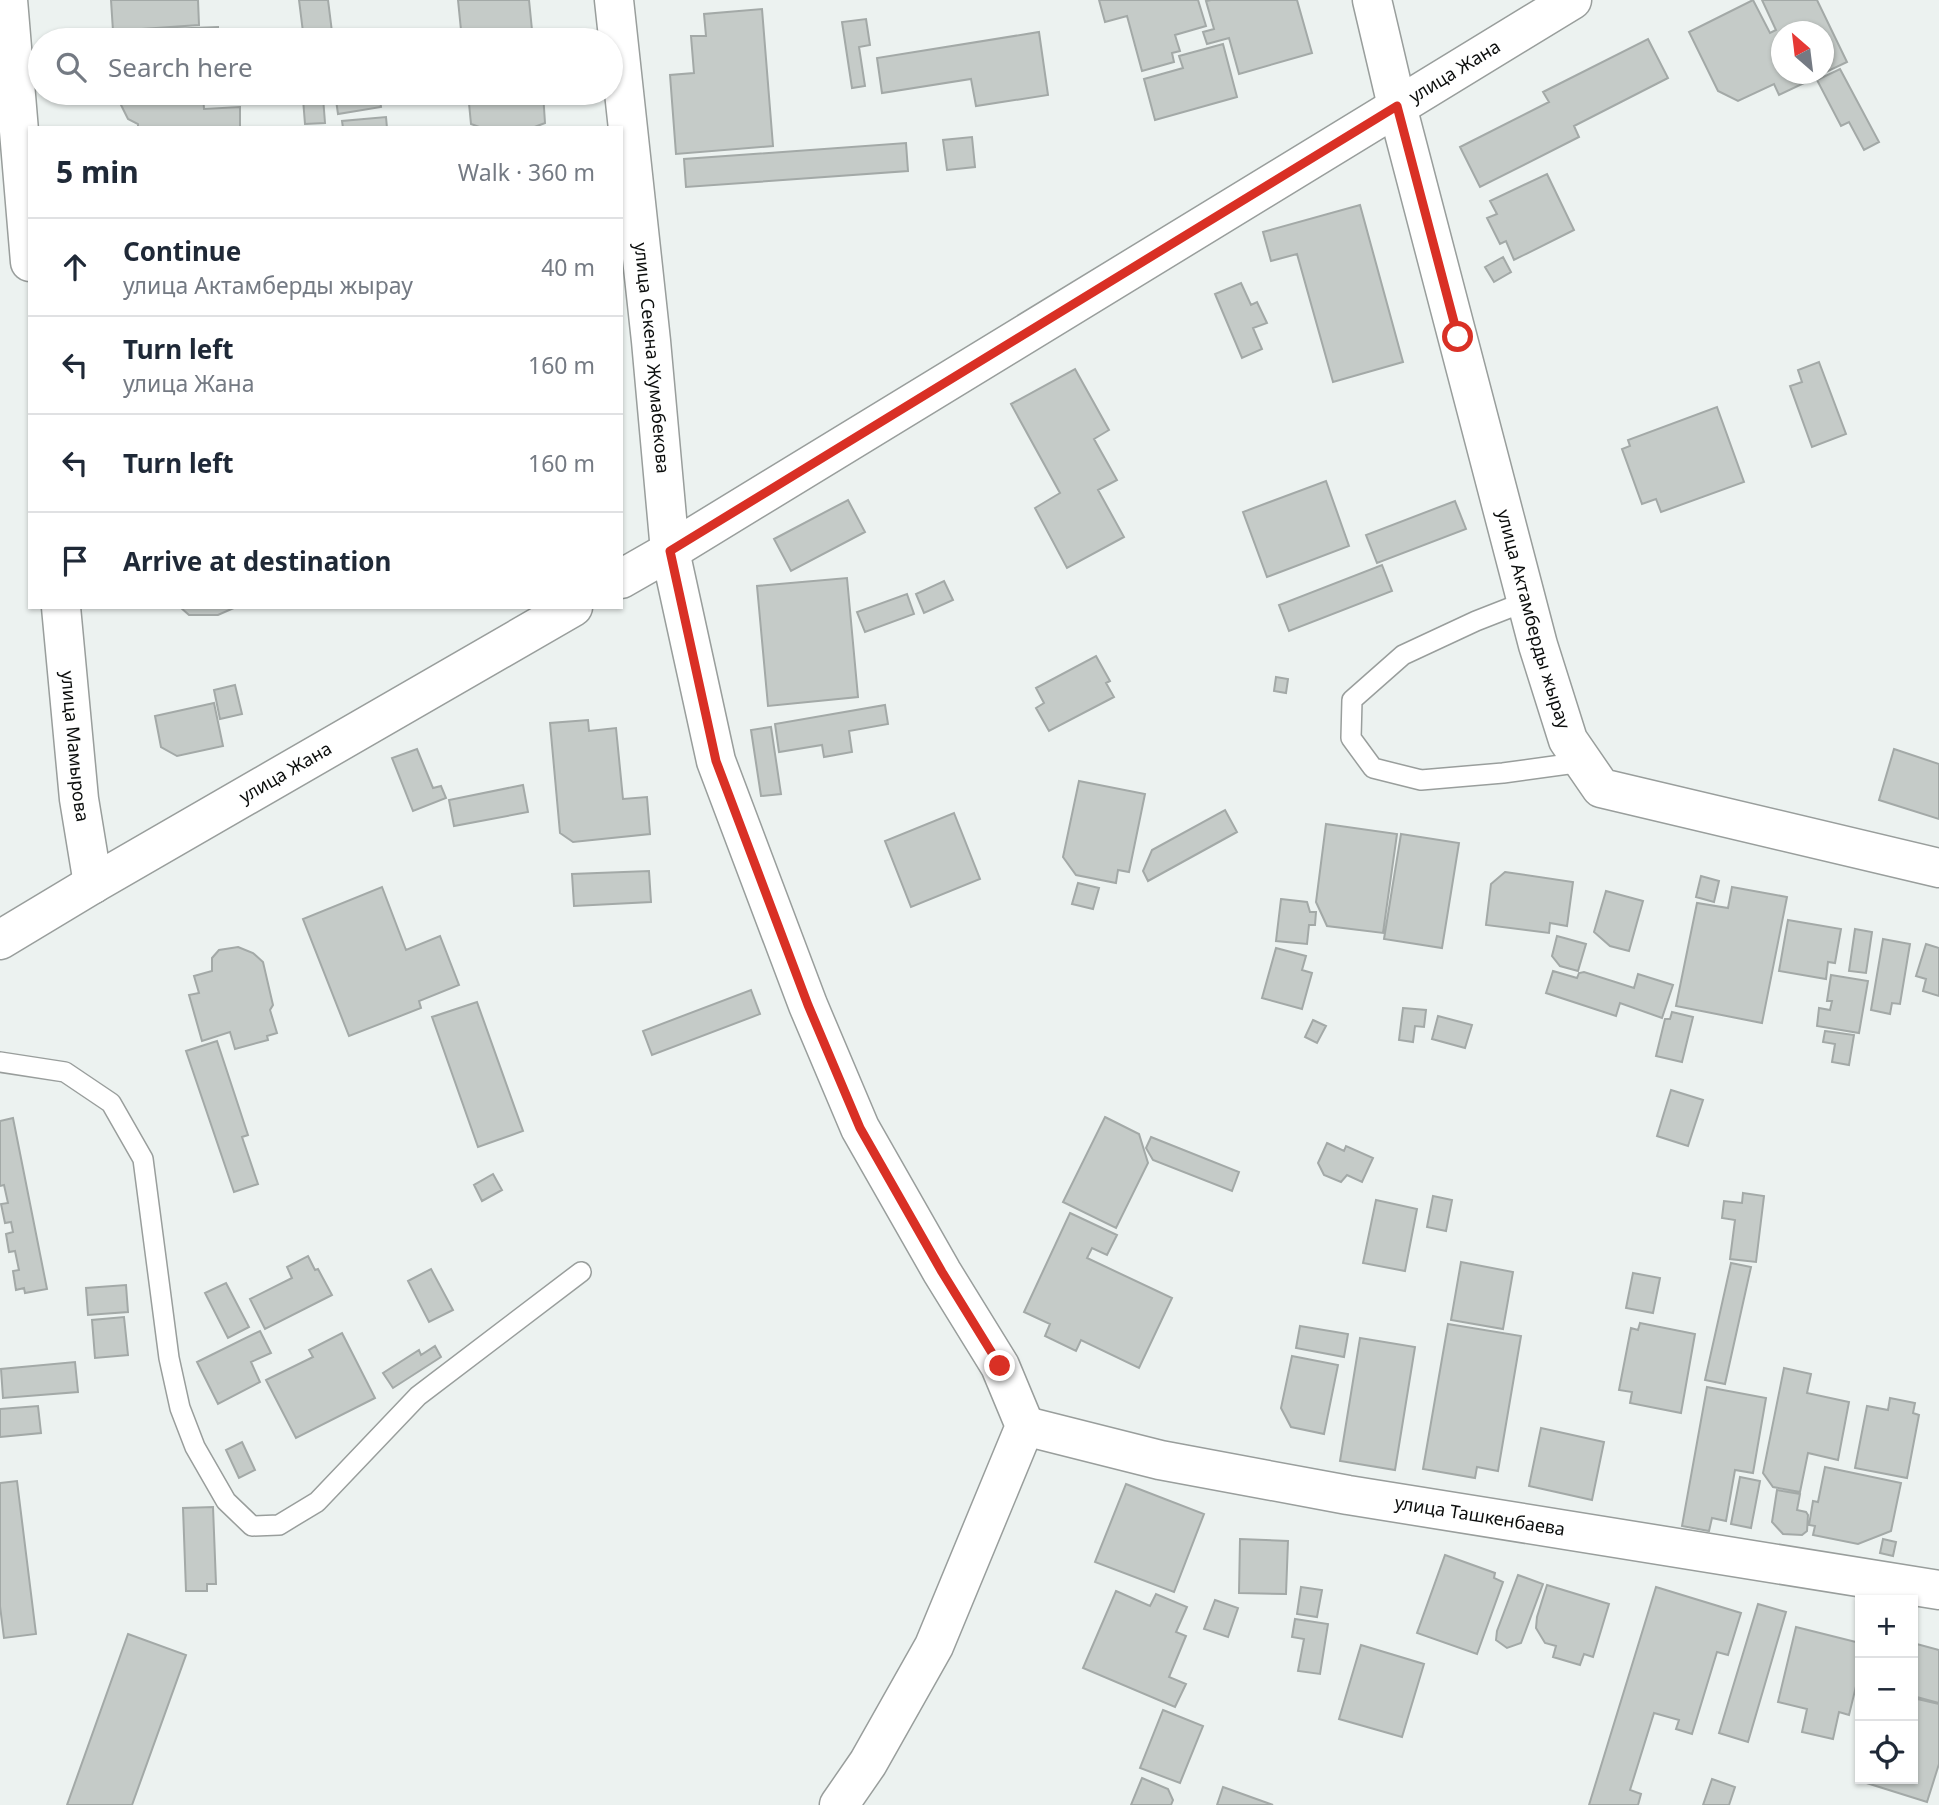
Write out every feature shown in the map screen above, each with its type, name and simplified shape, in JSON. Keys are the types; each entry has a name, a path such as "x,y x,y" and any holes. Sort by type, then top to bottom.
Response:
{"street":[{"path":"8,0 28,238"},
{"name":"улица Секена Жумабекова","path":"614,0 617,28"},
{"name":"улица Актамберды жырау","path":"1372,0 1397,106 1538,645 1568,740 1601,788 1939,868"},
{"name":"улица Жана","path":"623,578 1572,0"},
{"name":"улица Секена Жумабекова","path":"623,83 670,551 716,761 808,1005 860,1128 942,1272 1000,1366 1025,1426"},
{"name":"улица Мамырова","path":"61,609 79,799 93,884"},
{"name":"улица Жана","path":"0,940 570,609"},
{"path":"839,1805 868,1763 934,1646 1025,1426"},
{"name":"улица Ташкенбаева","path":"1025,1426 1160,1460 1348,1495 1939,1590"}],"lane":[{"path":"1527,601 1476,621 1404,655 1352,700 1351,738 1373,768 1421,779 1503,773 1583,762"},
{"path":"0,1062 65,1072 111,1103 143,1159 169,1358 180,1408 195,1447 226,1501 253,1526 279,1525 317,1502 418,1396 581,1272"}],"building":[{"path":"111,0 198,0 199,25 113,28"},
{"path":"299,0 328,0 332,28 302,28"},
{"path":"458,0 529,0 532,28 461,28"},
{"path":"1099,0 1198,0 1206,26 1175,35 1180,51 1172,53 1174,62 1142,71 1127,16 1105,22"},
{"path":"1297,0 1312,53 1239,74 1229,38 1207,44 1203,32 1214,29 1206,1"},
{"path":"1753,0 1771,32 1771,84 1774,84 1738,101 1718,91 1689,32"},
{"path":"1762,0 1817,0 1827,21 1772,21"},
{"path":"762,9 773,146 676,154 670,75 694,73 691,36 706,36 704,14"},
{"path":"866,19 870,45 859,47 865,86 852,88 842,22"},
{"path":"1039,32 1048,95 976,106 971,79 882,93 877,58"},
{"path":"1834,35 1847,62 1834,68"},
{"path":"1648,39 1668,78 1574,126 1579,137 1480,187 1460,147 1549,102 1543,92"},
{"path":"1223,44 1237,97 1155,120 1144,79 1183,68 1179,56"},
{"path":"1840,69 1879,142 1864,150 1849,122 1841,126 1819,84 1834,84 1834,72"},
{"path":"1774,84 1802,84 1779,95"},
{"path":"121,105 204,105 204,109 240,107 240,126 138,126 128,119"},
{"path":"303,105 324,105 325,123 305,124"},
{"path":"337,105 381,105 381,107 338,114"},
{"path":"469,105 544,105 545,123 537,126 471,124"},
{"path":"386,117 387,126 343,126 342,121"},
{"path":"972,137 975,167 947,170 943,140"},
{"path":"906,143 908,171 686,187 684,159"},
{"path":"1547,174 1574,230 1514,260 1506,241 1500,244 1487,218 1497,214 1490,201"},
{"path":"1360,205 1403,362 1333,382 1297,254 1271,261 1263,232"},
{"path":"1503,257 1511,272 1494,282 1485,267"},
{"path":"1241,283 1251,305 1257,302 1267,323 1253,328 1262,349 1242,358 1215,294"},
{"path":"1819,362 1846,434 1812,447 1790,386 1802,382 1798,370"},
{"path":"1075,369 1109,430 1094,439 1117,480 1098,490 1124,537 1067,568 1035,508 1060,493 1011,404"},
{"path":"1717,407 1744,482 1661,512 1656,499 1642,504 1622,449 1630,446 1628,440"},
{"path":"1326,481 1349,546 1267,577 1243,512"},
{"path":"848,500 865,532 791,571 774,539"},
{"path":"1455,501 1466,529 1377,563 1366,535"},
{"path":"1382,565 1392,591 1289,631 1279,605"},
{"path":"847,578 858,697 768,706 757,586"},
{"path":"944,581 953,600 924,613 916,594"},
{"path":"907,594 914,614 865,632 857,612"},
{"path":"182,609 232,609 218,615 189,615"},
{"path":"1096,656 1110,681 1106,683 1114,697 1049,731 1036,708 1044,703 1036,688"},
{"path":"1276,677 1288,679 1286,693 1274,691"},
{"path":"235,685 242,714 220,719 214,690"},
{"path":"214,703 223,746 177,756 161,747 155,716"},
{"path":"885,705 888,724 849,731 852,752 824,757 822,745 779,752 775,724"},
{"path":"588,720 589,731 616,728 623,799 647,797 650,834 573,842 560,833 550,723"},
{"path":"771,727 781,794 761,796 751,730"},
{"path":"417,749 433,788 441,786 446,798 413,811 392,758"},
{"path":"1894,749 1939,764 1939,819 1879,800"},
{"path":"1079,781 1145,794 1129,872 1118,870 1116,883 1076,875 1063,857"},
{"path":"523,785 528,812 454,826 449,800"},
{"path":"1225,810 1237,832 1148,881 1143,871 1152,850"},
{"path":"954,813 980,879 911,907 885,841"},
{"path":"1326,824 1397,834 1383,933 1327,926 1316,902"},
{"path":"1401,834 1459,843 1442,948 1384,939"},
{"path":"649,871 651,902 574,906 572,874"},
{"path":"1505,872 1573,882 1567,926 1550,923 1549,933 1486,925 1491,884"},
{"path":"1701,876 1719,881 1714,902 1696,897"},
{"path":"1078,883 1099,888 1093,909 1072,904"},
{"path":"382,887 406,950 440,936 459,985 419,1001 421,1008 349,1036 303,919"},
{"path":"1732,887 1787,897 1762,1023 1676,1006 1697,903 1728,908"},
{"path":"1606,891 1643,901 1629,951 1610,946 1594,932"},
{"path":"1281,899 1307,902 1310,912 1316,912 1315,925 1309,925 1307,944 1276,941"},
{"path":"1788,920 1841,929 1835,963 1828,962 1826,979 1779,971"},
{"path":"1855,929 1872,932 1866,973 1849,971"},
{"path":"1557,936 1586,944 1578,971 1560,966 1552,956"},
{"path":"1883,939 1910,944 1900,1004 1892,1003 1890,1014 1871,1010"},
{"path":"1926,944 1939,948 1939,996 1923,991 1926,979 1916,976"},
{"path":"238,947 253,953 263,962 273,1005 270,1010 277,1033 267,1036 268,1040 235,1049 230,1032 202,1041 189,995 199,993 194,976 212,971 212,958 219,950"},
{"path":"1276,948 1306,956 1302,970 1312,973 1302,1009 1262,998"},
{"path":"1553,971 1577,978 1579,973 1584,972 1634,988 1638,974 1673,985 1662,1018 1620,1003 1616,1016 1546,993"},
{"path":"1831,975 1868,981 1859,1033 1817,1026 1819,1008 1830,1010 1832,1001 1827,1001"},
{"path":"751,990 760,1014 652,1055 643,1031"},
{"path":"477,1002 523,1131 478,1147 432,1017"},
{"path":"1403,1008 1426,1010 1424,1027 1415,1026 1413,1042 1399,1040"},
{"path":"1672,1012 1693,1017 1682,1062 1656,1056 1665,1019 1670,1019"},
{"path":"1438,1016 1472,1025 1465,1048 1432,1039"},
{"path":"1313,1020 1326,1026 1317,1043 1305,1037"},
{"path":"1825,1031 1854,1035 1849,1065 1832,1062 1835,1044 1823,1042"},
{"path":"217,1041 248,1135 242,1137 258,1184 234,1192 186,1051"},
{"path":"1671,1090 1703,1100 1688,1146 1657,1136"},
{"path":"1105,1117 1139,1134 1148,1163 1116,1228 1063,1202"},
{"path":"13,1118 47,1289 25,1293 24,1288 16,1290 13,1271 19,1270 15,1251 9,1252 6,1234 13,1232 11,1222 5,1223 1,1204 8,1203 4,1185 0,1186 0,1121"},
{"path":"1151,1137 1239,1172 1232,1191 1153,1160 1146,1148"},
{"path":"1327,1143 1344,1151 1346,1146 1373,1158 1362,1182 1347,1175 1341,1182 1324,1175 1318,1163"},
{"path":"493,1174 502,1190 482,1201 474,1185"},
{"path":"1743,1193 1764,1196 1756,1262 1730,1259 1735,1220 1722,1218 1724,1201 1742,1203"},
{"path":"1433,1196 1452,1200 1446,1231 1427,1227"},
{"path":"1376,1200 1417,1209 1405,1271 1363,1263"},
{"path":"1070,1213 1117,1235 1107,1255 1092,1248 1087,1258 1172,1298 1139,1368 1081,1340 1076,1351 1045,1336 1050,1324 1024,1312"},
{"path":"308,1256 332,1295 265,1329 250,1299 292,1278 287,1267"},
{"path":"1461,1262 1513,1272 1503,1329 1451,1320"},
{"path":"1731,1263 1751,1267 1725,1384 1705,1380"},
{"path":"431,1269 453,1310 429,1322 408,1281"},
{"path":"1633,1273 1660,1278 1653,1313 1626,1308"},
{"path":"226,1283 249,1327 228,1338 205,1293"},
{"path":"126,1285 128,1312 88,1315 86,1288"},
{"path":"124,1317 128,1355 95,1358 92,1320"},
{"path":"1640,1323 1695,1334 1681,1413 1630,1403 1632,1392 1619,1390 1631,1328 1638,1330"},
{"path":"1448,1324 1521,1336 1498,1471 1477,1467 1475,1478 1423,1469"},
{"path":"1300,1326 1348,1334 1344,1357 1296,1348"},
{"path":"260,1331 271,1353 251,1362 260,1382 218,1404 197,1362"},
{"path":"342,1333 375,1398 296,1438 266,1380 313,1357 309,1350"},
{"path":"1360,1338 1415,1347 1395,1470 1340,1461"},
{"path":"435,1346 441,1357 393,1388 383,1373 419,1350 421,1355"},
{"path":"1292,1356 1338,1365 1324,1434 1291,1427 1281,1408"},
{"path":"75,1362 78,1392 3,1398 1,1369"},
{"path":"1784,1368 1811,1374 1807,1393 1849,1402 1838,1460 1808,1453 1800,1492 1773,1487 1763,1473"},
{"path":"1707,1387 1766,1398 1753,1473 1735,1470 1726,1521 1712,1518 1709,1531 1682,1526"},
{"path":"1890,1398 1915,1403 1913,1413 1919,1415 1907,1478 1855,1468 1867,1406 1888,1410"},
{"path":"38,1406 41,1433 0,1437 0,1409"},
{"path":"1541,1428 1604,1442 1592,1500 1529,1486"},
{"path":"242,1442 255,1470 239,1478 226,1450"},
{"path":"1825,1467 1901,1483 1891,1531 1858,1544 1813,1535 1815,1526 1809,1525 1813,1501 1818,1502"},
{"path":"1740,1477 1760,1481 1751,1528 1731,1524"},
{"path":"17,1481 36,1634 4,1638 0,1606 0,1483"},
{"path":"1126,1484 1204,1514 1174,1592 1095,1562"},
{"path":"1777,1490 1800,1494 1797,1510 1808,1515 1807,1531 1802,1535 1783,1534 1772,1522"},
{"path":"213,1507 216,1584 207,1584 207,1591 186,1591 183,1508"},
{"path":"1240,1539 1288,1541 1286,1594 1239,1593"},
{"path":"1883,1539 1896,1542 1893,1556 1880,1553"},
{"path":"1445,1555 1495,1573 1494,1578 1503,1582 1477,1654 1417,1633"},
{"path":"1518,1575 1543,1584 1521,1643 1507,1648 1496,1640 1497,1631"},
{"path":"1547,1585 1609,1604 1593,1657 1584,1654 1580,1665 1553,1657 1556,1646 1545,1643 1536,1628"},
{"path":"1301,1587 1322,1590 1317,1617 1297,1614"},
{"path":"1656,1587 1741,1613 1728,1655 1717,1652 1692,1734 1676,1729 1679,1720 1654,1713 1630,1790 1641,1794 1638,1805 1589,1805"},
{"path":"1116,1591 1150,1606 1156,1594 1187,1607 1176,1632 1186,1636 1169,1677 1186,1684 1175,1707 1083,1668"},
{"path":"1215,1600 1238,1608 1228,1637 1204,1629"},
{"path":"1758,1604 1786,1612 1748,1742 1719,1733"},
{"path":"1295,1619 1328,1624 1320,1674 1298,1671 1304,1639 1292,1637"},
{"path":"1796,1627 1855,1642 1855,1690 1849,1715 1839,1712 1833,1739 1802,1732 1807,1709 1778,1702"},
{"path":"128,1634 186,1655 132,1805 67,1805"},
{"path":"1918,1644 1939,1650 1939,1703 1918,1697"},
{"path":"1361,1645 1424,1664 1402,1737 1339,1719"},
{"path":"1918,1699 1939,1704 1939,1764 1927,1802 1870,1784 1918,1784"},
{"path":"1163,1710 1203,1726 1180,1783 1140,1768"},
{"path":"1142,1778 1168,1789 1173,1800 1171,1805 1131,1805"},
{"path":"1712,1779 1735,1787 1729,1805 1703,1805"},
{"path":"1223,1787 1273,1805 1217,1805"}],"route":[{"path":"1000,1366 942,1272 860,1128 808,1005 716,761 670,551 1397,106 1458,337"}]}
